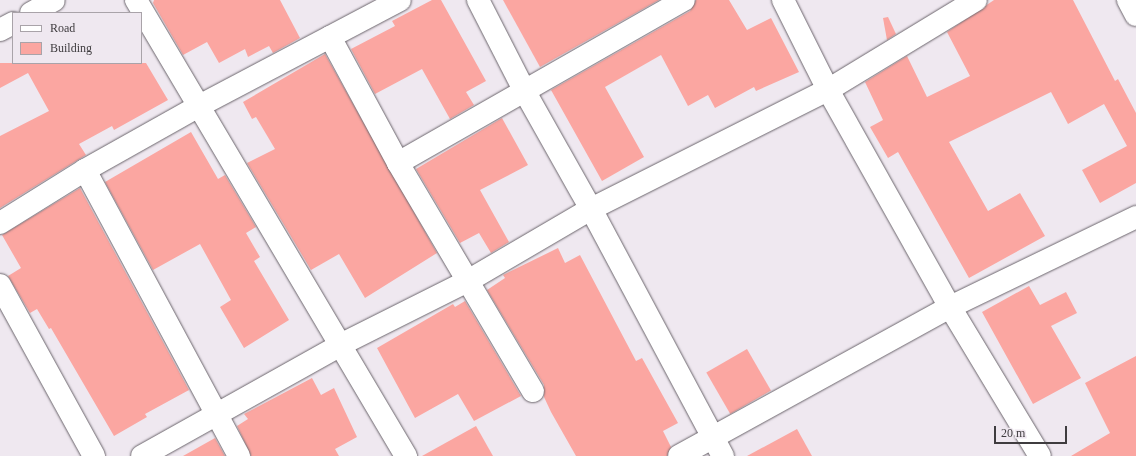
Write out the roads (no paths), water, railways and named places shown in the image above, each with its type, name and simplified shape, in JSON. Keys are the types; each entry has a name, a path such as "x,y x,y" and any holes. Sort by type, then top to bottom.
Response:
{"street":[{"path":"33,12 54,0"},
{"path":"136,0 342,344 406,456"},
{"path":"0,223 85,170 199,106 400,0"},
{"path":"478,0 525,92 591,209 723,456"},
{"path":"398,163 684,0"},
{"path":"783,0 828,90 950,307 1040,456"},
{"path":"142,456 342,344 466,282 591,209 828,90 976,0"},
{"path":"1128,0 1136,15"},
{"path":"0,30 12,24"},
{"path":"330,37 398,163 466,282 533,391"},
{"path":"85,170 239,456"},
{"path":"679,456 950,307 1136,217"},
{"path":"0,285 94,456"}]}
